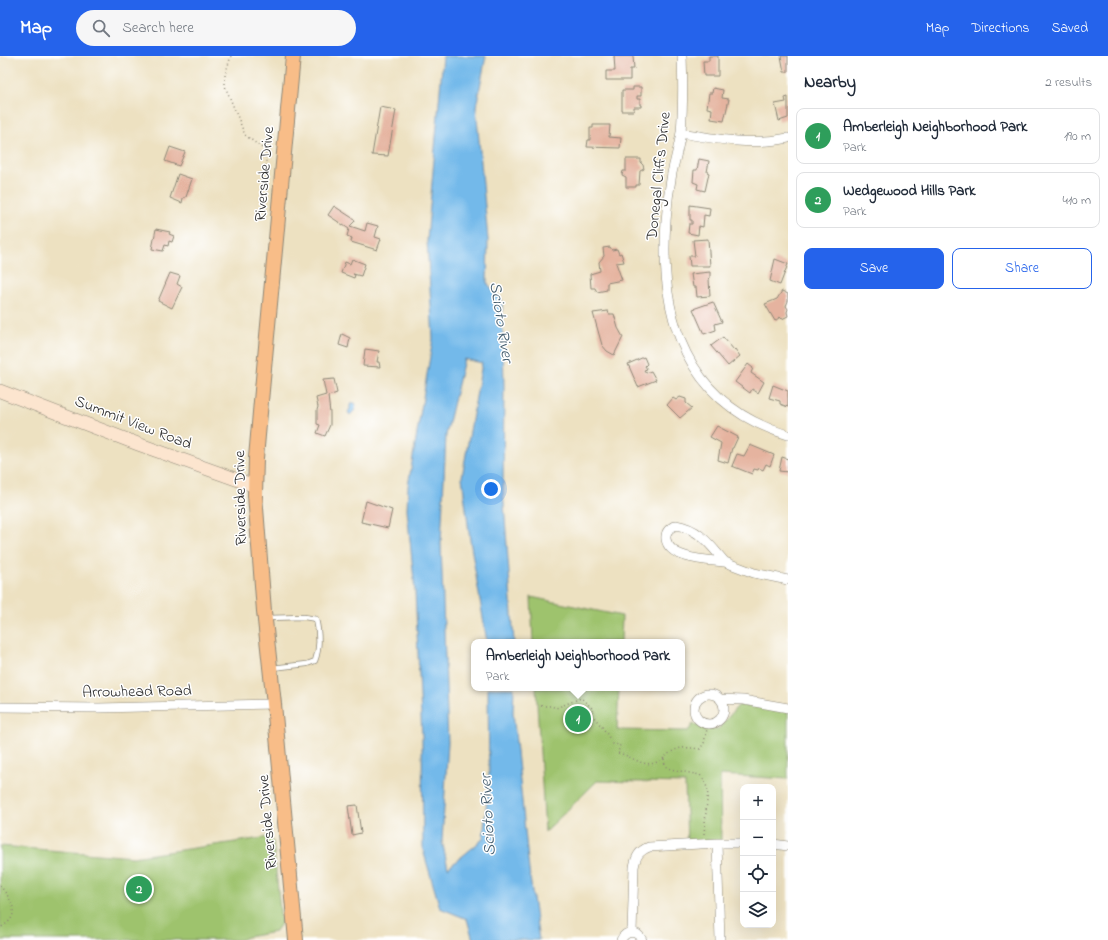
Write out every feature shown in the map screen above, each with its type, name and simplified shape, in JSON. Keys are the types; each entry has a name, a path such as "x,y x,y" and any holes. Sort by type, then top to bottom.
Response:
{"main road":[{"name":"Riverside Drive","path":"293,56 255,486 256,518 274,704 294,939"}],"street":[{"name":"Donegal Cliffs Drive","path":"682,56 683,83 681,133 672,175 666,223 667,283 676,328 696,370 718,398 757,424 788,435"},
{"path":"681,133 729,141 773,141 788,138"},
{"name":"Summit View Road","path":"0,391 151,449 255,486"},
{"path":"725,562 705,538 686,526 676,525 670,528 666,534 666,540 669,546 677,552 691,558 725,562 754,574 788,580"},
{"path":"721,699 723,704 723,713 718,721 708,724 696,717 693,707 695,702 702,695 707,693 721,699 743,700 788,708"},
{"name":"Arrowhead Road","path":"0,707 91,708 274,704"},
{"path":"717,843 720,940"},
{"path":"632,932 634,867 636,858 641,851 649,847 740,843"},
{"path":"776,844 788,846"},
{"path":"621,940 625,934 632,932 639,935 642,940"}],"lane":[{"path":"265,618 304,616 316,619 319,630 318,654 316,661 307,664 270,668"}],"path":[{"path":"231,56 225,74 225,86 245,135 266,151 266,169"},
{"path":"541,706 551,706 556,708 581,698 593,709 592,715 603,728 613,744 620,745 618,753 643,763 658,762 671,750 681,748 700,749 704,743 708,724"},
{"path":"664,758 665,766 670,769 700,775 707,785 708,790 704,834"},
{"path":"0,886 11,899 13,913 11,920 0,928"}],"green space":[{"path":"531,597 622,616 621,639 533,639"},
{"path":"536,691 619,691 617,730 688,731 693,724 708,729 718,729 743,700 788,708 788,779 720,775 721,843 687,844 685,783 597,781 545,832"},
{"path":"269,837 273,841 281,920 281,924 275,932 247,937 240,940 0,940 0,846 133,857"}],"water":[{"name":"Scioto River","path":"443,56 486,56 476,107 488,240 487,283 502,300 504,386 503,490 514,639 486,639 470,540 462,477 482,363 464,359 446,435 441,544 448,742 442,841 448,868 483,839 489,779 488,691 514,691 513,712 529,870 539,940 473,940 467,919 440,908 423,850 422,737 415,591 407,510 408,486 433,339 427,240"},
{"path":"353,403 356,404 355,410 350,415 348,412 350,405"}],"building":[{"path":"614,56 633,56 634,69 630,69 630,80 606,80 606,71 615,71"},
{"path":"709,56 718,56 718,76 704,76 703,61 709,61"},
{"path":"781,56 788,56 788,72 784,72"},
{"path":"633,87 641,87 641,96 637,96 637,99 640,99 641,107 634,107 634,111 622,111 622,90 633,90"},
{"path":"713,88 723,90 722,98 729,99 724,121 711,119 712,109 707,108 709,93 712,93"},
{"path":"788,97 788,118 779,121 775,104 786,102 785,98"},
{"path":"380,107 396,110 388,156 372,155"},
{"path":"593,125 610,125 609,137 621,138 620,148 587,147 588,140 590,140 590,128 593,128"},
{"path":"170,147 185,152 179,166 165,161"},
{"path":"626,159 641,159 644,169 640,171 639,185 636,185 636,187 626,187 626,177 622,175 623,171 626,171"},
{"path":"699,159 709,161 707,172 709,173 705,191 697,189 698,184 693,182 694,170 697,170"},
{"path":"178,174 192,179 186,197 183,198 182,203 170,198"},
{"path":"690,205 710,208 709,216 704,215 703,227 699,226 698,235 688,233 689,224 692,224 692,220 690,220"},
{"path":"334,206 354,219 355,221 350,226 365,231 367,223 378,226 375,237 381,239 377,250 351,242 352,238 347,236 349,229 328,215"},
{"path":"156,229 170,232 169,234 174,236 172,242 169,241 168,246 165,245 163,251 152,249"},
{"path":"708,239 710,266 690,266 689,256 695,256 693,240"},
{"path":"610,247 612,250 617,249 619,254 621,253 624,262 616,263 622,280 607,283 607,290 597,292 595,288 591,288 590,274 600,271 599,262 604,256 603,248"},
{"path":"352,259 365,264 361,276 353,274 355,275 354,278 341,273 345,262 350,264"},
{"path":"775,259 788,264 780,285 770,281"},
{"path":"710,272 710,296 697,297 696,287 693,287 691,274"},
{"path":"170,273 180,276 177,284 182,287 172,308 158,301"},
{"path":"782,291 788,294 786,306 788,309 788,316 782,319 780,317 775,321 765,304 777,299"},
{"path":"713,302 722,322 715,324 716,330 704,334 693,309"},
{"path":"608,311 609,314 614,314 618,328 623,337 614,355 607,351 602,345 593,313"},
{"path":"342,334 350,338 348,348 339,345"},
{"path":"723,337 740,356 728,366 711,346"},
{"path":"365,349 379,351 377,362 379,362 380,367 363,366"},
{"path":"644,357 647,364 645,366 647,369 644,370 646,373 651,371 656,380 638,387 628,364"},
{"path":"748,364 753,368 751,373 764,382 758,393 752,389 750,393 735,382"},
{"path":"334,379 337,393 328,396 330,425 325,436 317,433 320,425 317,424 318,407 316,398 326,395 323,380"},
{"path":"773,385 788,391 788,407 780,404 780,401 769,398"},
{"path":"680,397 686,399 686,403 692,408 680,418 667,405 673,398 676,400"},
{"path":"717,426 738,437 732,448 728,463 718,460 721,443 710,437"},
{"path":"750,445 774,455 770,466 766,464 763,470 759,468 758,470 754,469 752,474 732,466 737,454 744,456"},
{"path":"782,457 788,459 788,472 779,471"},
{"path":"366,501 392,510 388,528 361,522"},
{"path":"357,805 361,833 352,835 348,806"}],"place":[{"name":"Amberleigh Neighborhood Park","path":"578,719"},
{"name":"Wedgewood Hills Park","path":"139,889"}]}
